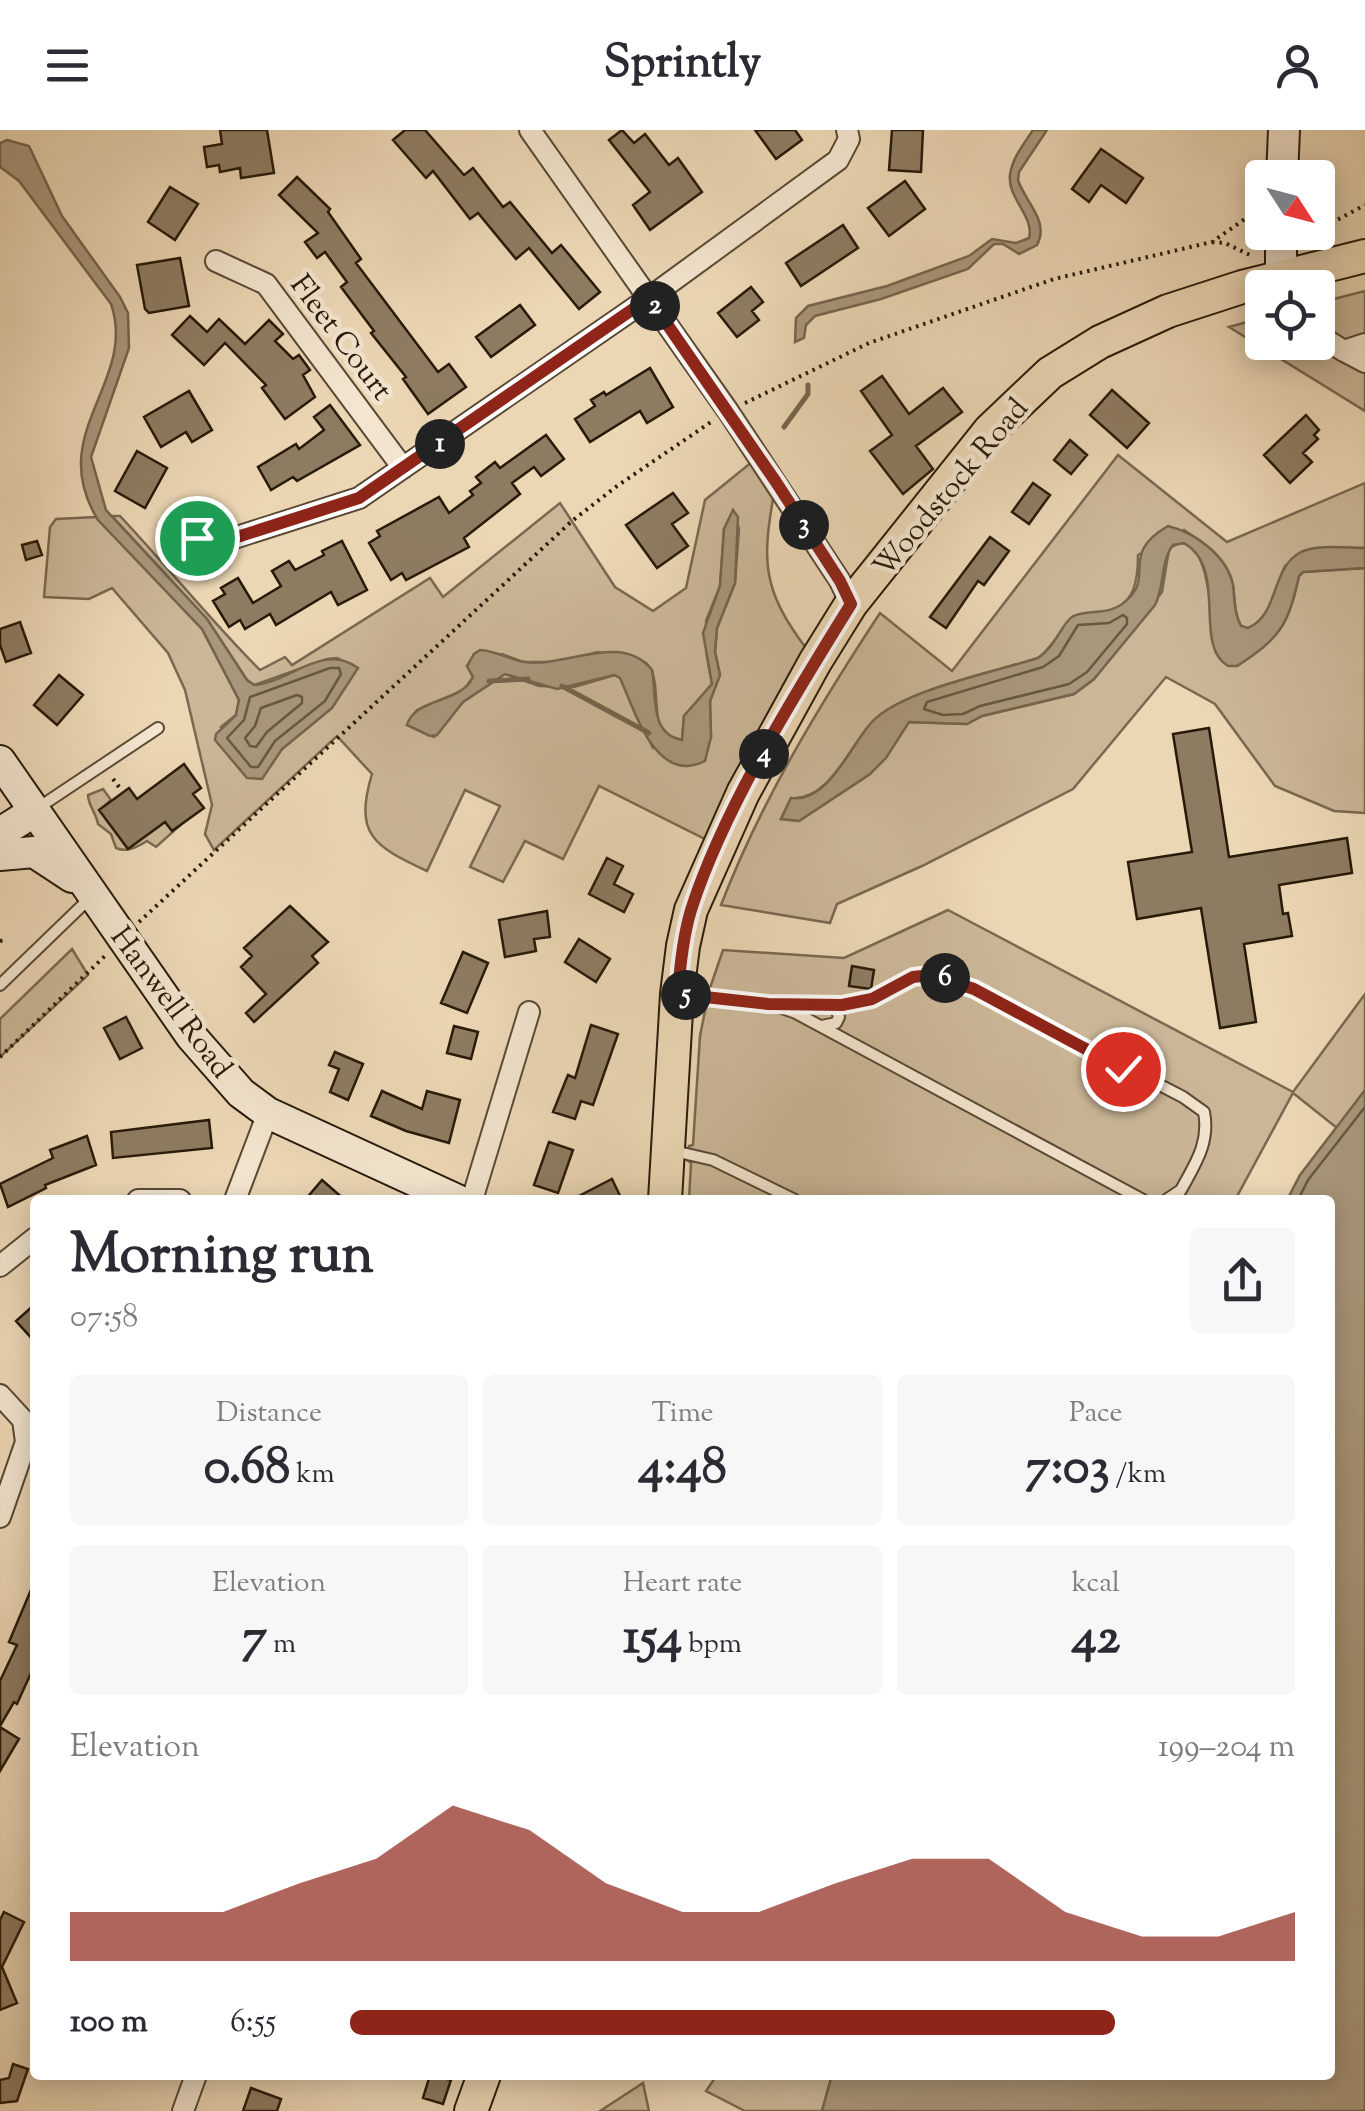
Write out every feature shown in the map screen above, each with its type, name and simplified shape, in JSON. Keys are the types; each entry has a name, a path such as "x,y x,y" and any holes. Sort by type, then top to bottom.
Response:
{"main road":[{"path":"1283,160 1284,130"},
{"name":"Woodstock Road","path":"1320,270 1365,256"},
{"name":"Woodstock Road","path":"665,1195 682,946 692,910 719,844 776,731 851,604 990,430 1050,373 1100,342 1168,311 1245,292"},
{"name":"Hanwell Road","path":"0,761 191,1036 242,1093 268,1112 446,1195"},
{"path":"0,833 35,811"},
{"path":"0,855 34,852 90,892"},
{"path":"471,2111 482,2080"}],"street":[{"path":"530,130 728,411 840,581 851,604"},
{"path":"197,538 234,538 359,498 649,298 838,160 849,139 847,130"},
{"name":"Fleet Court","path":"216,262 266,284 403,468"},
{"path":"1344,351 1365,344"},
{"path":"1335,345 1365,362"},
{"path":"474,1195 529,1012"},
{"path":"237,1195 268,1112"},
{"path":"0,1266 30,1242"},
{"path":"0,1395 17,1412 26,1430 24,1453 0,1518"},
{"path":"183,2111 194,2080"}],"lane":[{"path":"35,811 158,728"},
{"path":"0,985 90,892"},
{"path":"678,994 768,1004 830,1004 872,999 913,977 950,979 1183,1097 1204,1112 1208,1131 1200,1156 1178,1195"},
{"path":"768,1004 822,1026 1133,1195"},
{"path":"822,1026 836,1023 839,1018 830,1004"},
{"path":"668,1150 712,1160 785,1195"}],"path":[{"path":"1335,220 1365,205"},
{"path":"1212,242 1245,219"},
{"path":"136,925 572,520 658,456 728,411 869,343 1054,279 1212,242 1225,243 1252,256"},
{"path":"113,779 122,790"},
{"path":"0,1058 107,953"}],"shaded area":[{"path":"1365,291 1365,411 1282,360 1335,360 1335,299"},
{"path":"1245,323 1245,337 1229,327"},
{"path":"1118,455 1227,542 1365,483 1365,548 1322,548 1285,566 1268,610 1248,629 1239,621 1226,567 1184,530 1138,555 1136,582 1123,604 1106,613 1074,616 1038,658 926,691 886,711 872,722 828,782 804,797 791,798 781,819 799,821 870,774 909,722 967,724 982,716 1074,694 1094,679 1162,592 1169,549 1183,543 1194,549 1207,581 1216,653 1237,666 1280,629 1303,572 1365,568 1365,813 1334,811 1275,786 1215,704 1166,677 1073,789 922,866 837,904 830,923 721,905 754,829 793,755 880,613 952,671"},
{"path":"758,457 776,482 768,532 769,572 781,609 809,652 707,840 599,786 563,859 525,841 503,882 470,867 500,806 465,790 427,871 393,854 372,836 365,811 372,774 337,736 214,850 205,834 212,805 185,690 168,653 112,588 89,599 44,597 50,527 56,519 96,517 202,629 239,700 236,715 221,727 262,778 282,749 332,708 357,668 337,658 327,659 254,685 207,619 112,516 120,516 260,670 285,657 292,665 430,578 443,597 560,503 615,587 653,611 686,588 705,500","holes":["733,511 739,529 735,583 717,628 715,652 720,675 710,701 711,737 653,748 620,678 615,675 574,687 539,686 505,674 463,702 434,737 407,725 417,710 464,690 473,677 467,666 502,654 523,662 557,662 598,652 646,663 655,684 658,723 669,736 682,740 684,716 712,684 706,621 720,586 724,529"]},
{"path":"103,789 111,800 100,810 128,848 158,827 165,814 184,822 156,847 147,841 128,850 116,848 111,834 98,824 88,799 88,795"},
{"path":"948,910 1293,1092 1365,994 1365,1090 1337,1128 1293,1093 1238,1195 689,1195 691,1163 687,1160 689,1146 693,1145 700,1036 706,1006 703,1005 723,950 844,958"},
{"path":"72,949 88,975 0,1057 0,1019"},
{"path":"714,2080 831,2080 822,2111 745,2111 706,2091"},
{"path":"643,2083 649,2111 600,2111"}],"water":[{"path":"1033,130 1047,130 1019,172 1018,180 1039,220 1037,245 1019,254 1003,244 994,244 968,269 881,299 815,316 806,325 804,338 795,342 796,318 808,306 887,286 969,256 992,239 1016,243 1029,238 1028,223 1013,192 1010,175"},
{"path":"7,140 29,146 62,216 128,313 129,348 91,457 106,510 207,619 254,685 319,661 345,661 358,668 332,708 282,749 262,779 247,778 215,740 216,734 236,715 239,700 202,629 98,520 84,489 81,461 86,434 113,358 116,332 111,304 19,181 0,167 0,143"},
{"path":"733,510 738,517 735,583 717,628 715,652 720,675 710,701 711,737 705,761 688,766 673,763 661,754 641,725 620,678 614,675 557,689 505,674 463,702 437,735 430,736 407,725 419,709 467,686 473,677 467,666 480,650 519,661 541,662 609,652 625,653 652,670 659,722 671,736 682,740 684,716 712,684 703,633 720,586 724,529"},
{"path":"1168,526 1189,534 1217,555 1230,574 1241,626 1248,628 1265,612 1284,569 1301,552 1324,547 1365,548 1365,568 1303,572 1286,619 1273,638 1237,666 1228,666 1212,642 1205,570 1184,543 1173,545 1155,605 1094,679 1074,694 982,716 967,724 909,722 886,758 870,774 799,821 781,819 791,798 805,797 828,782 872,722 886,711 926,691 1038,658 1072,617 1123,604 1139,580 1145,545"},
{"path":"1365,1090 1365,2111 822,2111 831,2080 1335,2080 1335,1195 1290,1195 1300,1175"}],"building":[{"path":"220,130 267,130 274,173 241,178 240,168 220,172 219,165 207,167 204,147 222,144"},
{"path":"405,130 425,130 464,175 473,168 503,207 510,202 552,253 561,245 600,292 579,309 529,248 516,259 478,213 470,219 433,171 426,178 393,140"},
{"path":"622,130 634,143 645,134 669,165 678,158 702,192 650,230 633,205 650,192 609,140"},
{"path":"755,130 795,130 802,140 776,159"},
{"path":"892,130 923,130 921,172 889,170"},
{"path":"1101,149 1143,178 1126,203 1101,185 1089,202 1072,189"},
{"path":"297,177 330,209 328,212 361,259 356,263 438,372 449,364 466,387 428,414 341,287 347,282 325,252 317,258 305,242 318,233 279,195"},
{"path":"905,181 925,209 889,236 868,208"},
{"path":"170,187 198,204 175,240 148,222"},
{"path":"843,225 858,248 801,286 786,263"},
{"path":"180,258 189,306 149,313 137,265"},
{"path":"751,287 763,302 752,311 759,320 737,337 718,313"},
{"path":"520,305 535,325 491,357 476,337"},
{"path":"190,316 207,332 219,319 245,344 269,320 283,334 275,341 293,359 299,355 310,370 303,375 315,397 285,419 262,388 266,385 225,343 204,365 172,335"},
{"path":"650,368 673,407 647,423 640,411 590,442 575,419 595,406 591,400"},
{"path":"882,376 909,414 943,388 962,412 916,446 933,469 903,494 870,451 892,435 861,391"},
{"path":"1112,390 1149,423 1127,448 1090,415"},
{"path":"189,391 212,430 192,442 186,432 161,447 144,417"},
{"path":"330,405 360,445 297,481 293,477 271,490 258,467 296,444 299,449 324,430 314,417"},
{"path":"1306,415 1319,430 1314,435 1318,439 1303,453 1312,462 1290,483 1264,455"},
{"path":"546,435 564,459 541,476 534,467 512,483 520,494 464,538 469,547 406,580 402,573 391,580 369,543 380,536 377,531 439,497 449,513 473,495 470,491 481,483 476,477 495,462 500,468"},
{"path":"1070,440 1087,455 1071,474 1054,460"},
{"path":"137,451 167,468 145,508 115,491"},
{"path":"1033,483 1050,495 1029,524 1012,512"},
{"path":"673,493 688,513 672,524 688,546 657,568 626,525"},
{"path":"990,537 1009,551 984,585 978,581 946,628 930,617"},
{"path":"37,541 42,555 26,560 22,545"},
{"path":"342,541 367,590 338,605 331,592 276,625 270,614 245,629 240,620 229,627 213,601 225,594 221,588 238,578 253,603 281,586 272,571 289,561 295,570"},
{"path":"20,622 31,653 6,662 0,629"},
{"path":"59,675 83,695 57,725 34,705"},
{"path":"1209,728 1229,857 1347,838 1352,873 1279,885 1283,914 1288,913 1292,936 1244,944 1256,1022 1220,1028 1201,908 1137,919 1128,862 1192,852 1173,734"},
{"path":"184,764 201,788 193,794 204,808 172,831 165,822 128,849 99,810 129,788 137,799"},
{"path":"607,858 623,866 614,884 633,894 624,912 589,894"},
{"path":"290,906 328,942 312,956 318,963 254,1022 246,1013 266,994 241,967 252,956 244,948"},
{"path":"547,911 550,937 534,939 536,951 505,957 499,920"},
{"path":"579,939 610,959 596,982 565,962"},
{"path":"463,952 488,963 467,1013 441,1003"},
{"path":"852,966 874,970 871,989 849,986"},
{"path":"126,1017 142,1048 120,1059 104,1028"},
{"path":"591,1025 618,1034 593,1105 581,1101 575,1119 553,1112 568,1075 575,1078"},
{"path":"454,1026 478,1032 471,1059 447,1053"},
{"path":"335,1052 363,1064 348,1100 330,1092 339,1069 329,1065"},
{"path":"382,1091 422,1109 427,1091 460,1100 449,1143 371,1116"},
{"path":"209,1120 212,1148 113,1158 111,1132"},
{"path":"87,1136 96,1165 45,1185 46,1188 8,1207 0,1184 53,1158 50,1150"},
{"path":"549,1142 573,1150 558,1193 534,1185"},
{"path":"612,1179 620,1195 581,1195"},
{"path":"322,1180 339,1195 309,1195"},
{"path":"30,1308 30,1336 16,1321"},
{"path":"30,1592 30,1675 17,1704 14,1702 0,1726 0,1681 17,1645 9,1642"},
{"path":"0,1727 19,1739 0,1771"},
{"path":"4,1912 24,1922 2,1967 17,2003 0,2010 0,1920"},
{"path":"13,2064 28,2069 17,2101 0,2103 0,2080 9,2078"},
{"path":"428,2080 451,2080 443,2104 423,2098"},
{"path":"251,2088 281,2099 277,2111 243,2111"}],"waterway":[{"path":"784,427 808,394 808,385"},
{"path":"489,681 528,679"},
{"path":"562,686 649,733"}],"route":[{"path":"197,538 234,538 359,498 649,298 776,482 851,604 776,731 719,844 682,946 678,994 768,1004 842,1005 872,999 913,977 931,975 974,989 1123,1069"}]}
